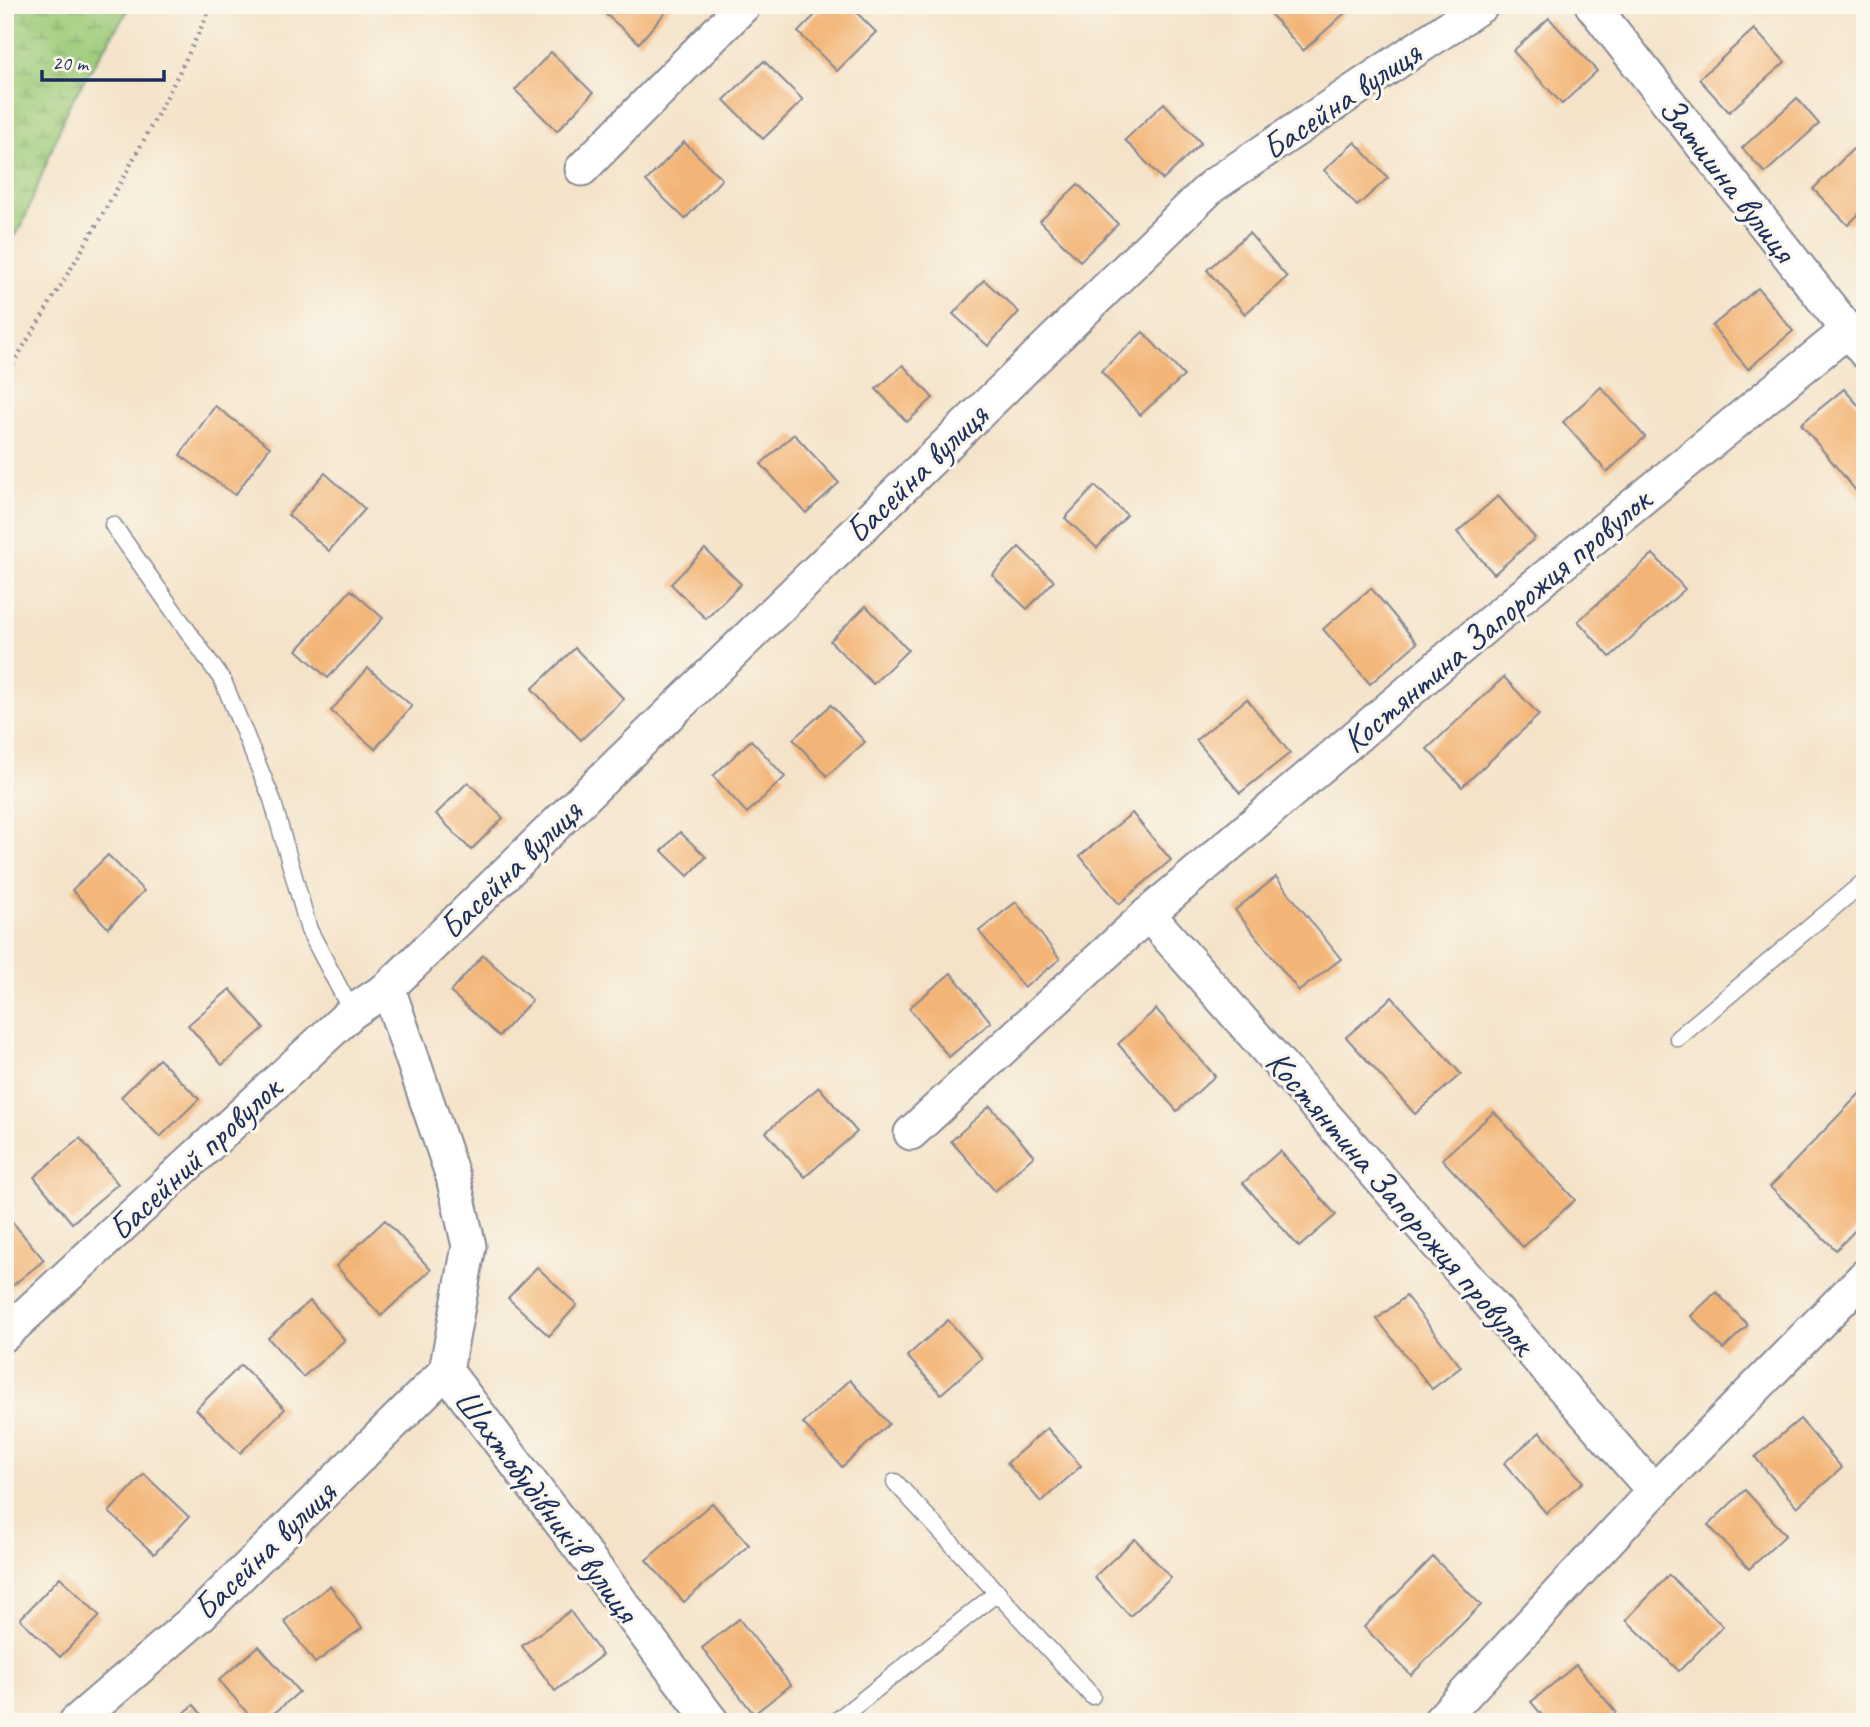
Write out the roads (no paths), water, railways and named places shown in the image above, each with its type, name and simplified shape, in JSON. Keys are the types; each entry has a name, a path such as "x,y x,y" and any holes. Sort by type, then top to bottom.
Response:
{"street":[{"path":"582,169 744,5"},
{"name":"Басейна вулиця","path":"388,988 1212,186 1482,5"},
{"name":"Затишна вулиця","path":"1592,5 1856,342"},
{"name":"Костянтина Запорожця провулок","path":"911,1133 1148,914 1488,624 1856,342"},
{"name":"Костянтина Запорожця провулок","path":"1148,914 1654,1491"},
{"name":"Басейний провулок","path":"5,1334 352,1012 388,988"},
{"name":"Шахтобудівників вулиця","path":"388,988 453,1177 469,1246 446,1371 712,1722"},
{"path":"1438,1722 1654,1491 1865,1276"},
{"name":"Басейна вулиця","path":"76,1722 199,1616 446,1371"}],"lane":[{"path":"113,525 223,681 272,799 309,930 352,1012"},
{"path":"1678,1038 1865,881"},
{"path":"895,1482 1092,1696"},
{"path":"835,1722 998,1592"}]}
